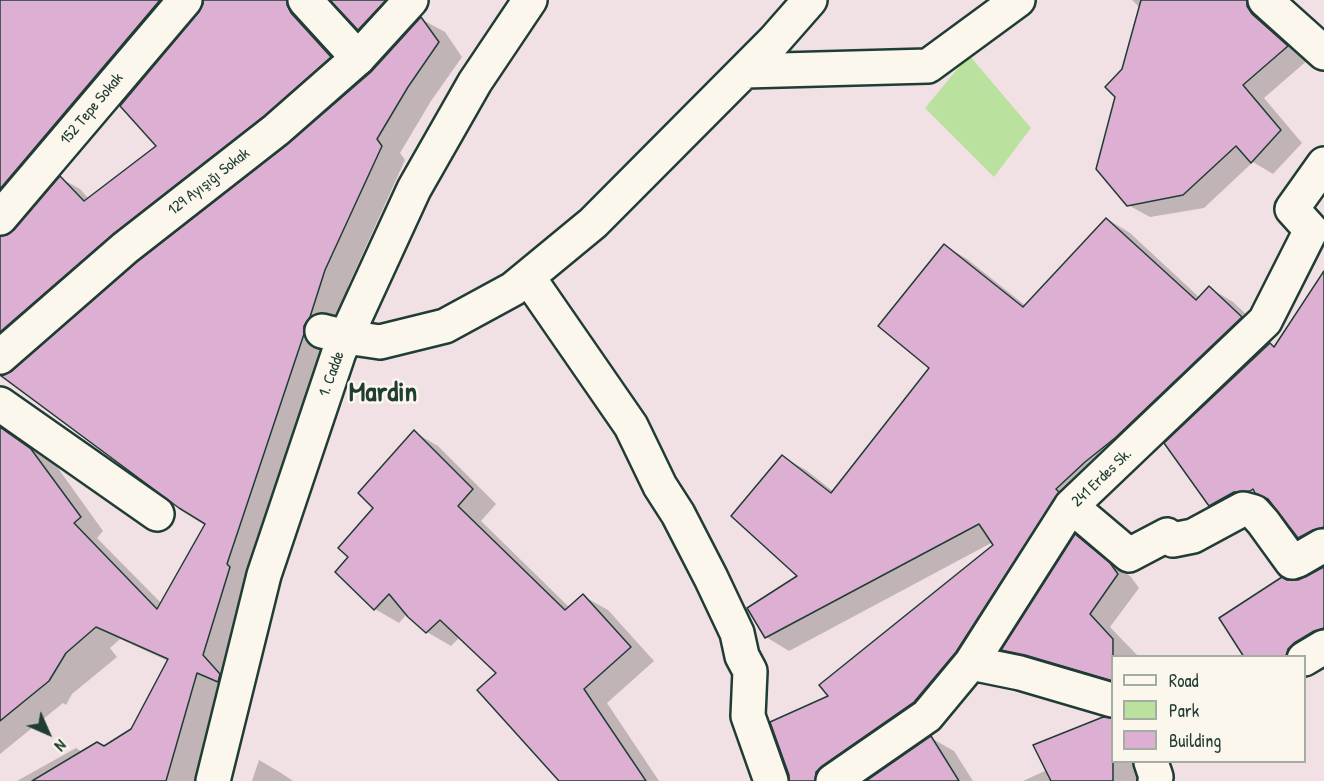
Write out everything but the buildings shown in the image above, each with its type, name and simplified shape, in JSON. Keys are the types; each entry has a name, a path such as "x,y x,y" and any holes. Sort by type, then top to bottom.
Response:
{"street":[{"name":"152 Tepe Sokak","path":"0,218 185,0"},
{"path":"305,0 358,58"},
{"name":"129 Ayışığı Sokak","path":"0,357 125,248 276,130 358,58 411,0"},
{"name":"1. Cadde","path":"213,781 264,575 339,352 334,334 475,82 530,0"},
{"path":"334,334 380,342 445,326 513,289 593,223 745,71 810,0"},
{"path":"745,71 928,66 1018,0"},
{"path":"1265,0 1324,53"},
{"name":"241 Erdes Sk.","path":"833,781 927,716 971,663 1071,506 1265,321 1311,230 1292,209 1324,164"},
{"path":"528,277 631,426 660,486 678,514 711,578 737,633 742,656 750,671 748,716 771,781"},
{"path":"0,404 158,514"},
{"path":"1071,506 1128,555 1167,535 1173,540 1193,536 1243,509 1254,513 1263,522 1292,562 1324,546"},
{"path":"1306,658 1324,647"},
{"path":"971,663 1020,673 1111,699"},
{"path":"1151,763 1155,781"}],"green space":[{"path":"969,55 1031,128 994,177 925,108"}],"district":[{"name":"Mardin","path":"383,394"}]}
